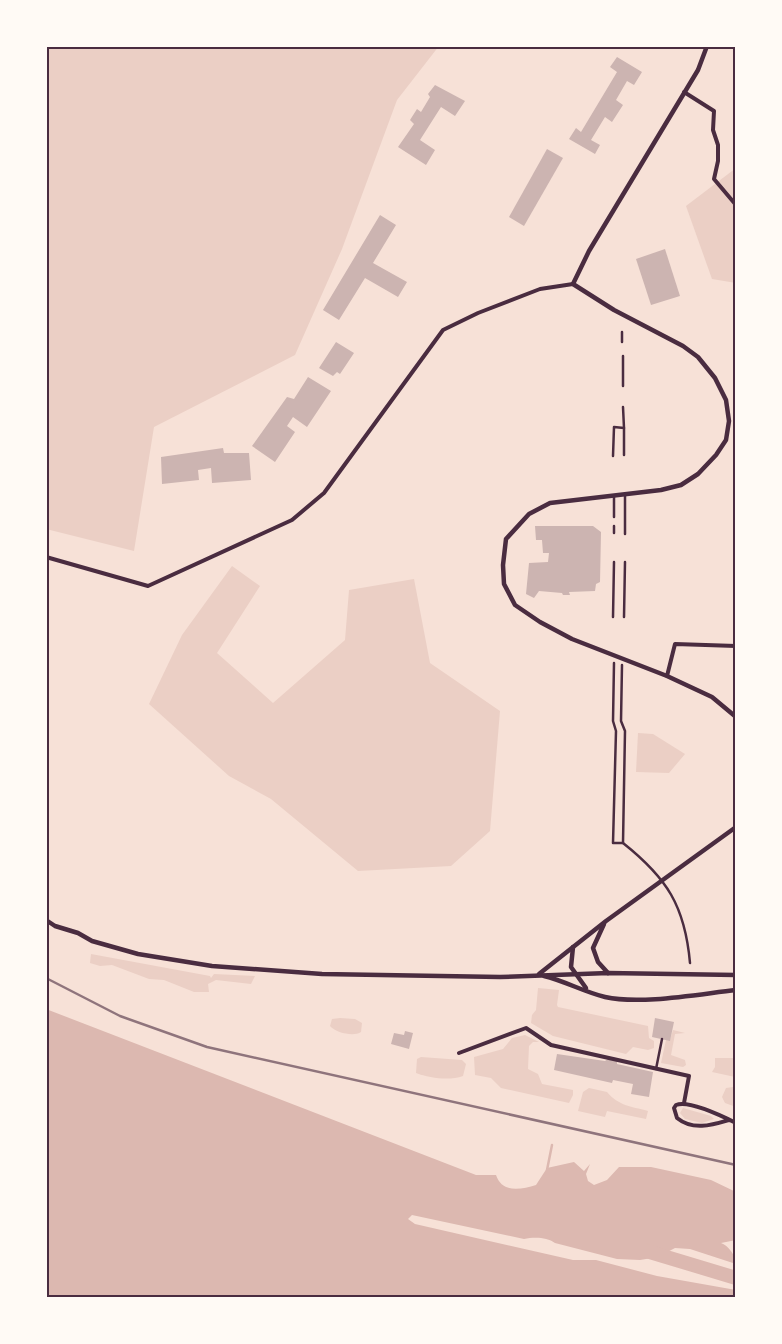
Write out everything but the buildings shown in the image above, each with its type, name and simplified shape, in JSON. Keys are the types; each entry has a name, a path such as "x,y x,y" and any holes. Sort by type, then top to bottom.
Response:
{"street":[{"path":"573,284 588,251 698,70 707,46"},
{"path":"684,92 714,111 713,130 718,145 718,161 714,178 736,205"},
{"path":"46,557 148,586 292,520 324,493 443,330 478,313 540,289 573,284 614,310 683,346 698,357 715,378 726,400 729,421 726,440 716,455 698,474 682,485 550,503 529,514 506,539 503,564 504,584 516,605 540,622 572,638 667,676 712,697 736,717"},
{"path":"622,332 622,342"},
{"path":"623,356 624,386"},
{"path":"623,407 624,455"},
{"path":"613,456 614,427 624,428"},
{"path":"624,494 625,534"},
{"path":"614,495 614,518"},
{"path":"614,526 614,533"},
{"path":"613,616 614,562"},
{"path":"624,617 625,562"},
{"path":"667,676 675,644 736,646"},
{"path":"614,663 613,721 616,731 613,843 623,844 645,861 663,880 684,924 690,963"},
{"path":"622,665 621,721 625,731 623,844"},
{"path":"538,974 606,921 736,827"},
{"path":"46,920 55,926 92,941 138,954 189,964 322,974 500,977 538,974 608,973 736,976"},
{"path":"606,921 593,948 598,962 608,973"},
{"path":"573,947 571,959 574,974 587,990"},
{"path":"538,974 607,997 639,998 736,990"},
{"path":"460,1052 526,1028 551,1045 689,1076 684,1103"},
{"path":"656,1069 662,1039"},
{"path":"729,1120 708,1126 685,1123 677,1118 674,1112 676,1105 684,1103 729,1120 736,1123"}],"shaded area":[{"path":"46,46 439,46 397,100 342,249 295,355 154,427 134,551 46,529"},
{"path":"736,168 736,283 712,279 686,206"},
{"path":"232,566 260,586 217,653 273,703 345,640 349,590 414,579 430,663 500,711 490,831 451,866 358,871 271,799 229,776 149,704 182,635"},
{"path":"638,733 653,734 685,754 669,773 636,772"},
{"path":"91,954 210,976 211,978 214,974 255,976 251,984 216,980 208,984 209,992 194,992 164,980 149,979 112,965 100,966 90,963"},
{"path":"538,988 559,990 558,1007 648,1026 649,1038 654,1041 654,1048 648,1050 633,1047 626,1054 553,1036 531,1023 532,1015 536,1010"},
{"path":"46,1009 476,1175 496,1175 503,1185 512,1189 536,1185 547,1168 574,1162 584,1171 590,1164 586,1174 588,1181 594,1185 607,1180 619,1167 651,1167 711,1180 736,1192 736,1240 721,1243 731,1251 736,1264 690,1249 675,1248 658,1257 640,1260 617,1259 544,1239 524,1239 412,1215 408,1219 415,1224 573,1260 596,1260 657,1276 736,1290 736,1298 46,1298"},
{"path":"332,1019 355,1019 362,1023 361,1032 345,1034 336,1031 330,1026"},
{"path":"673,1030 685,1033 675,1034 671,1055 685,1060 686,1065 683,1067 661,1063 666,1040 670,1040"},
{"path":"525,1035 539,1042 533,1042 529,1046 528,1069 538,1074 542,1084 573,1090 569,1103 501,1088 491,1078 475,1075 474,1057 503,1049 512,1038"},
{"path":"421,1057 462,1060 466,1064 463,1076 440,1078 416,1073 417,1059"},
{"path":"715,1058 736,1058 736,1107 725,1103 722,1097 726,1088 733,1087 735,1077 712,1072 715,1067"},
{"path":"589,1088 607,1092 620,1103 648,1111 646,1119 607,1111 605,1117 578,1111 583,1092"},
{"path":"683,1108 711,1116 714,1119 702,1123 685,1119 680,1113"}],"waterway":[{"path":"547,1170 552,1145"},
{"path":"643,1250 736,1278"}],"railway":[{"path":"46,978 120,1016 207,1047 736,1165"}]}
